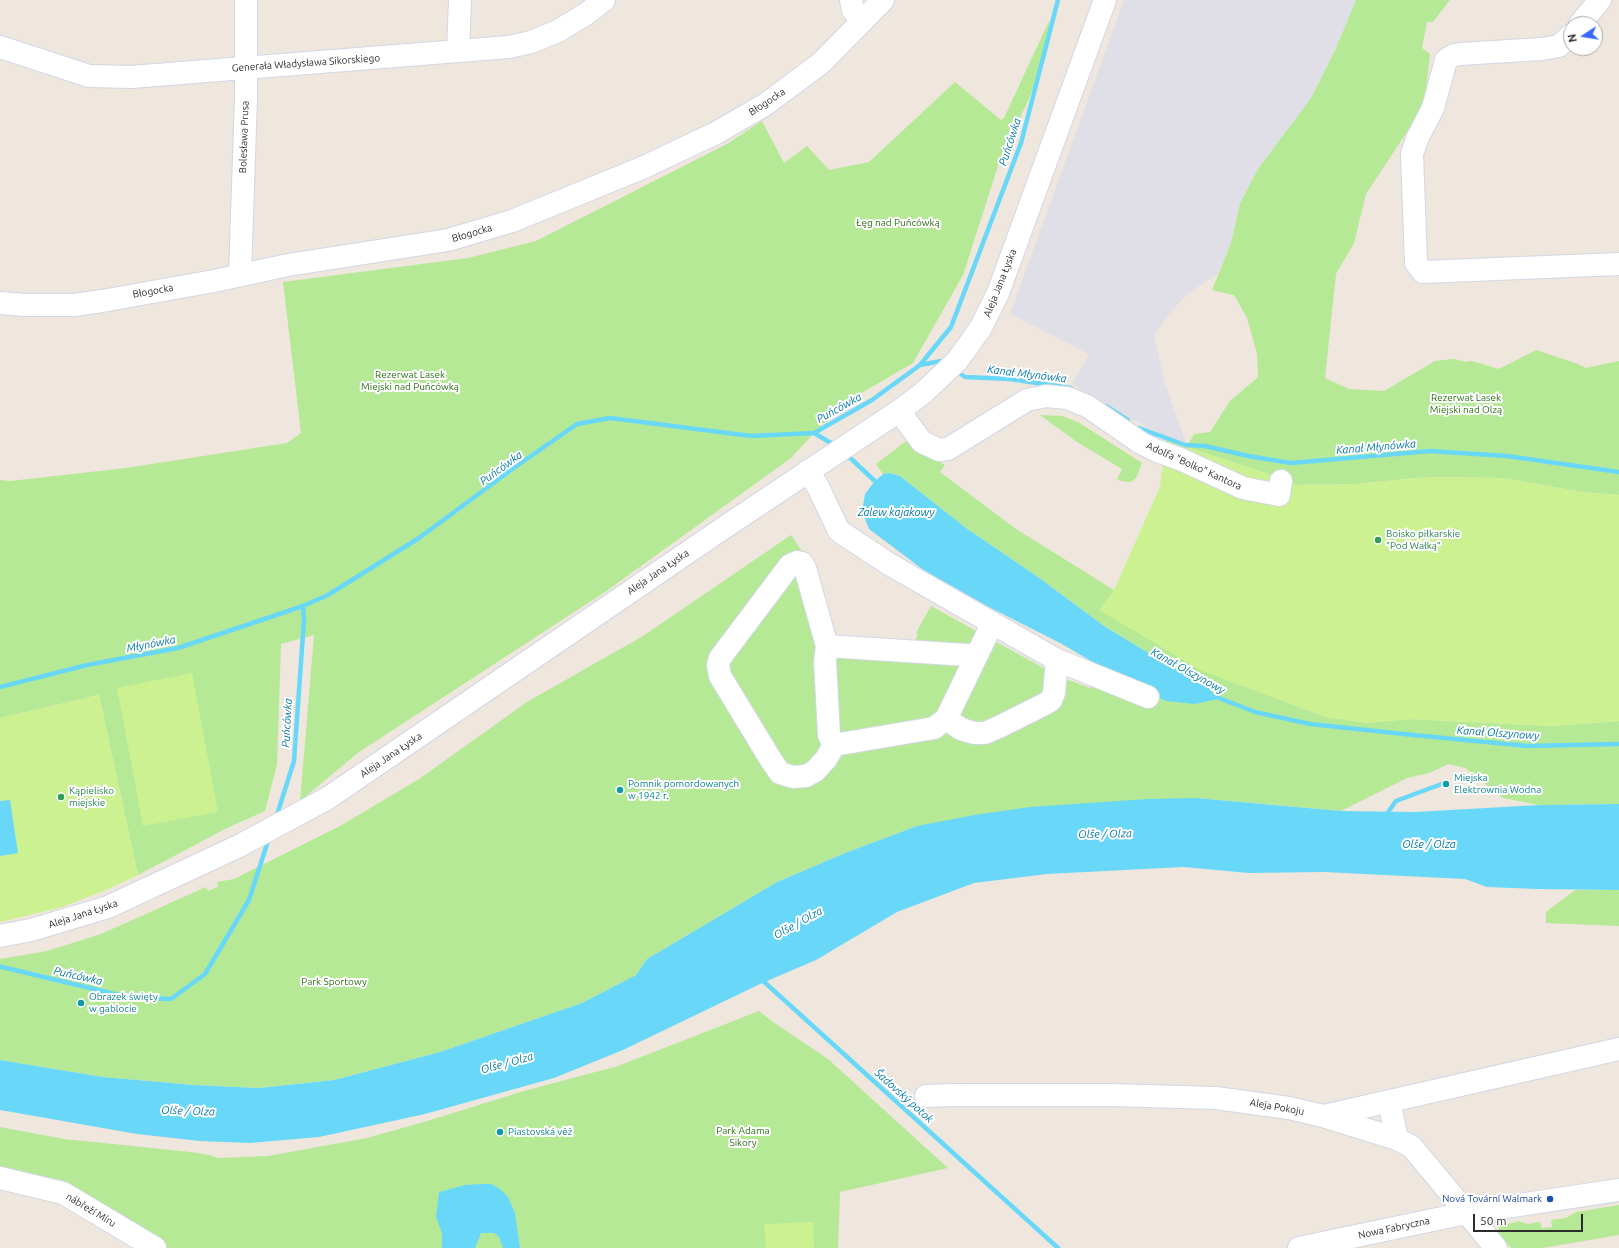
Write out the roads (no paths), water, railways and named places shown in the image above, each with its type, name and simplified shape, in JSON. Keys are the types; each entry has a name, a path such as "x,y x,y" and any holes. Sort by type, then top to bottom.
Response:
{"street":[{"name":"Bolesława Prusa","path":"240,275 246,98 246,0"},
{"path":"458,51 460,0"},
{"name":"Generała Władysława Sikorskiego","path":"0,47 89,76 131,77 509,47 531,42 558,30 586,14 604,0"},
{"path":"851,0 853,10 861,21"},
{"name":"Błogocka","path":"0,303 24,305 74,305 191,285 288,265 448,240 520,218 642,168 716,133 766,104 821,63 883,0"},
{"name":"Aleja Jana Łyska","path":"0,936 31,930 108,907 238,846 328,798 808,471 899,411 938,380 957,361 980,329 998,293 1105,0"},
{"path":"1587,16 1600,0"},
{"path":"1563,42 1559,46 1542,49 1460,54 1454,55 1446,60 1434,108 1417,139 1412,154 1416,263 1423,272 1619,264"},
{"name":"Adolfa \"Bolko\" Kantora","path":"899,411 922,442 939,450 948,449 1027,400 1046,396 1067,398 1087,406 1141,443 1243,488 1279,494 1280,481"},
{"path":"808,471 818,487 839,531 889,564 1057,660 1148,697"},
{"path":"834,745 829,734 825,661 827,646 805,568 802,563 797,562 790,565 720,658 718,665 720,676 770,760 780,772 793,777 806,776 815,771 834,745 934,728 946,719 992,624"},
{"path":"827,646 967,655 975,659"},
{"path":"946,719 961,729 974,733 985,733 1045,704 1051,700 1054,694 1057,660"},
{"name":"Aleja Pokoju","path":"926,1096 954,1094 1104,1095 1216,1098 1289,1108 1323,1116 1619,1049"},
{"path":"1389,1101 1397,1140"},
{"path":"1323,1116 1397,1140 1412,1147 1496,1248"},
{"name":"nábřeží Míru","path":"0,1178 63,1193 155,1248"},
{"name":"Nowa Fabryczna","path":"1299,1248 1466,1213 1619,1190"}],"water":[{"name":"Zalew kajakowy","path":"890,473 900,476 966,528 1038,577 1104,626 1183,674 1206,685 1218,699 1195,704 1166,701 1117,676 1060,643 989,607 925,571 869,529 862,511 865,494 874,482 883,474"},
{"name":"Olše / Olza","path":"1196,798 1341,811 1415,812 1539,805 1619,804 1619,890 1487,887 1465,879 1324,872 1249,873 1183,867 1047,874 974,883 897,912 816,960 760,984 623,1050 554,1078 425,1114 319,1137 250,1143 200,1141 137,1134 0,1110 0,1060 103,1077 194,1085 259,1088 334,1080 440,1052 582,1003 636,975 647,959 777,882 845,853 917,826 974,815 1030,807 1147,799"},
{"path":"10,800 18,853 0,856 0,801"},
{"path":"491,1184 500,1189 508,1197 515,1213 520,1248 503,1248 499,1237 494,1233 481,1233 475,1248 442,1248 442,1233 436,1217 439,1192 465,1185"}],"waterway":[{"name":"Puńcówka","path":"276,818 294,761 304,620 303,606 328,595 419,538 511,470 577,424 610,418 751,436 814,433 872,400 920,365 951,327 1021,143 1058,0"},
{"name":"Kanał Młynówka","path":"920,365 941,361 945,364"},
{"name":"Kanał Młynówka","path":"955,370 965,377 1010,379 1071,388"},
{"name":"Kanał Młynówka","path":"1106,406 1128,420"},
{"name":"Kanał Młynówka","path":"1139,428 1185,445 1205,446 1248,456 1291,463 1430,451 1507,456 1619,472"},
{"name":"Kanał Olszynowy","path":"814,433 836,446"},
{"name":"Kanał Olszynowy","path":"845,453 879,485"},
{"name":"Młynówka","path":"0,687 87,665 178,648 303,606"},
{"name":"Kanał Olszynowy","path":"1214,696 1255,712 1310,724 1527,746 1619,744"},
{"path":"1386,815 1396,801 1447,782"},
{"name":"Puńcówka","path":"0,967 127,997 171,999 205,974 249,900 269,838"},
{"name":"Šadovský potok","path":"761,979 1058,1248"}],"place":[{"name":"Boisko piłkarskie \"Pod Wałką\"","path":"1378,540"},
{"name":"Miejska Elektrownia Wodna","path":"1446,784"},
{"name":"Pomnik pomordowanych w 1942 r.","path":"620,790"},
{"name":"Kąpielisko miejskie","path":"61,797"},
{"name":"Obrazek święty w gablocie","path":"81,1003"},
{"name":"Piastovská věž","path":"500,1132"},
{"name":"Nová Tovární Walmark","path":"1550,1199"}],"park label":[{"name":"Łęg nad Puńcówką","path":"898,223"},
{"name":"Rezerwat Lasek Miejski nad Puńcówką","path":"410,380"},
{"name":"Rezerwat Lasek Miejski nad Olzą","path":"1466,404"},
{"name":"Park Sportowy","path":"334,982"},
{"name":"Park Adama Sikory","path":"743,1136"}]}
